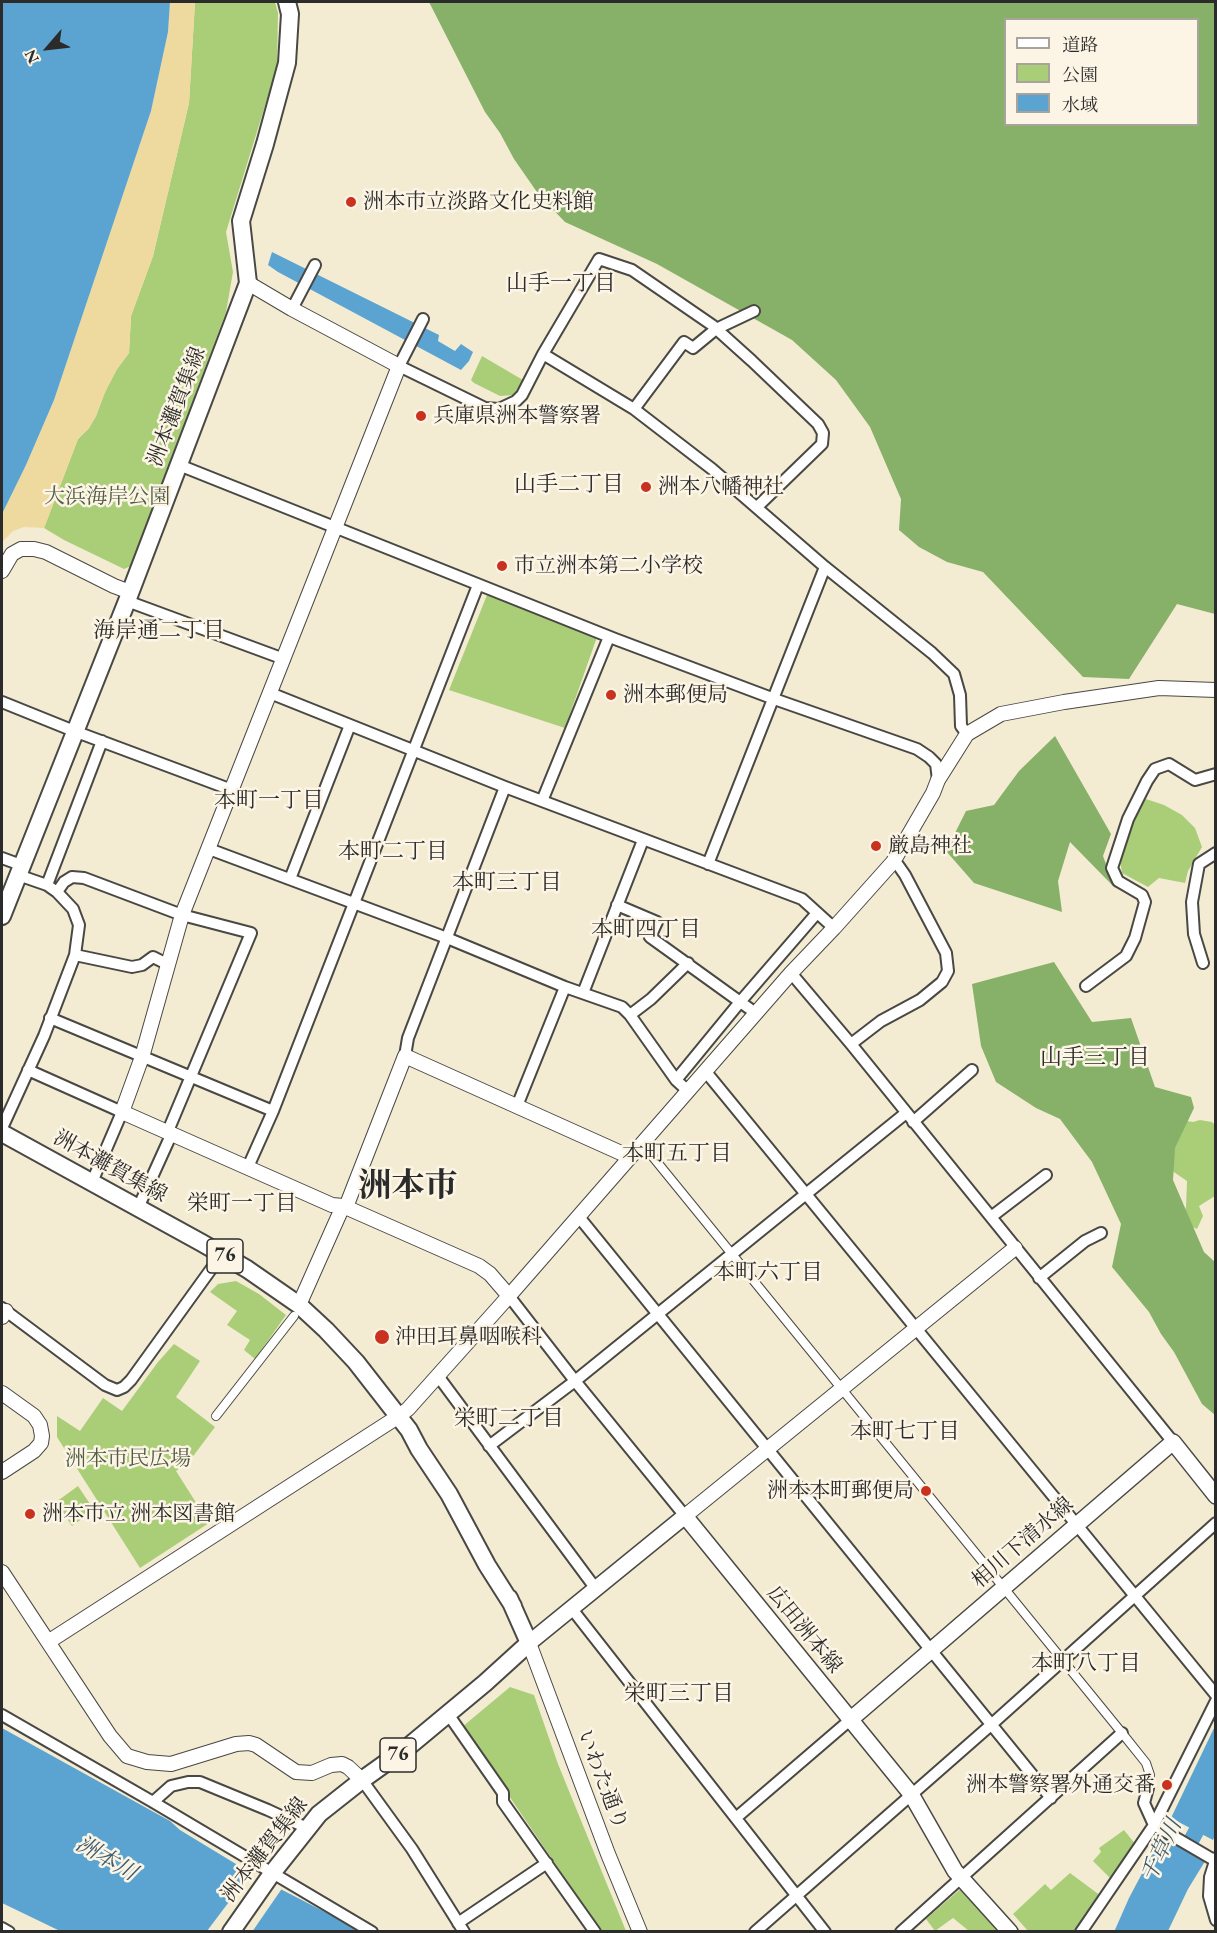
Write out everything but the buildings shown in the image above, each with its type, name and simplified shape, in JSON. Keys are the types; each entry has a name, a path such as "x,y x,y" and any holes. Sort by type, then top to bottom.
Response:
{"main road":[{"name":"洲本灘賀集線","path":"2,916 248,283 241,221 287,63 290,14 287,2"},
{"name":"洲本灘賀集線","path":"2,1131 222,1254 341,1346 404,1423 449,1494 513,1606 529,1642 408,1747 329,1805 307,1828 273,1872 231,1932"},
{"path":"1173,1442 1215,1496"},
{"name":"相川下清水線","path":"850,1720 1173,1442"},
{"path":"529,1642 685,1516"},
{"name":"広田洲本線","path":"685,1516 911,1794 955,1871 1010,1932"}],"street":[{"path":"248,283 399,366 485,408 499,409 516,401 522,395 543,354 599,259 632,270 716,329 753,361 818,424 822,433 822,444 757,507"},
{"path":"292,309 315,264"},
{"path":"634,409 684,342 693,348 716,329 754,311"},
{"path":"92,1182 122,1112 142,1057 182,915 399,366 423,319"},
{"path":"543,354 634,409 712,469 825,567 932,653 954,674 960,695 961,726 967,734"},
{"path":"179,465 609,636 773,699 917,750 936,764 938,780"},
{"path":"2,571 12,554 21,549 46,552 114,586 128,596 284,659"},
{"path":"708,864 825,567"},
{"path":"248,1167 273,1111 478,585"},
{"path":"542,801 609,636"},
{"path":"48,1642 404,1423 438,1376 706,1072 790,973 893,862 928,802 938,780 967,734 1001,714 1064,702 1159,688 1215,690"},
{"path":"270,693 505,787 802,899 834,928"},
{"path":"2,702 232,790"},
{"path":"290,879 350,725"},
{"path":"47,885 102,741"},
{"path":"1086,986 1126,956 1135,938 1145,902 1142,895 1118,881 1112,868 1128,819 1147,781 1155,769 1169,764 1195,780 1215,774"},
{"path":"216,1416 297,1310 345,1207 405,1056 408,1038 505,787"},
{"path":"583,993 643,840"},
{"path":"209,849 447,938 566,987 622,1007 676,1080 688,1091"},
{"path":"1203,963 1194,934 1192,902 1199,864 1215,853"},
{"path":"2,858 57,892 73,909 79,925 75,955 2,1131"},
{"path":"851,1044 880,1021 920,1000 942,982 948,971 946,952 905,874 893,862"},
{"path":"57,892 64,882 72,877 84,878 182,915 251,933 138,1208"},
{"path":"617,905 657,922 650,937 750,1009"},
{"path":"676,1080 817,913"},
{"path":"75,955 132,967 142,965 153,957 167,964"},
{"path":"630,1015 651,999 688,963"},
{"path":"790,973 851,1044 1173,1442"},
{"path":"517,1106 566,987"},
{"path":"50,1018 273,1111"},
{"path":"405,1056 630,1157"},
{"path":"27,1070 332,1205 345,1207 479,1266 490,1274 509,1296 685,1516 1016,1248"},
{"path":"489,1446 575,1381 805,1194 972,1070"},
{"path":"706,1072 1215,1695"},
{"path":"648,1151 1146,1763 1150,1775 1144,1803 1154,1825 1215,1859 1210,1877 1209,1896 1215,1920"},
{"path":"991,1217 1046,1175"},
{"path":"579,1217 1051,1798"},
{"path":"1039,1278 1086,1241 1101,1233"},
{"path":"3,1312 105,1385 112,1389 121,1389 131,1380 222,1254"},
{"path":"438,1376 596,1589"},
{"path":"2,1393 33,1416 40,1425 42,1436 41,1443 34,1451 2,1472"},
{"path":"755,1932 992,1724 1215,1523"},
{"path":"2,1572 110,1736 127,1756 147,1762 171,1764 236,1744 249,1743 256,1745 296,1772 312,1773 331,1765 342,1764 348,1767 362,1780 412,1849 461,1928 547,1863"},
{"path":"572,1609 825,1932"},
{"name":"いわた通り","path":"529,1642 608,1854 640,1932"},
{"path":"1081,1932 1154,1825 1215,1701"},
{"path":"448,1714 503,1794 503,1802 594,1932"},
{"path":"2,1715 372,1932"},
{"path":"737,1817 850,1720"},
{"path":"901,1932 1122,1733"},
{"path":"153,1802 171,1786 200,1782 307,1828"},
{"path":"2,1928 9,1932"}],"green space":[{"name":"大浜海岸公園","path":"195,2 275,2 278,13 277,67 226,232 233,272 226,312 131,566 124,569 44,528 78,439 89,428 117,369 129,353 131,316 153,256 189,103"},
{"path":"429,2 1215,2 1215,614 1177,604 1129,679 1083,677 983,572 947,562 919,547 899,530 901,499 870,427 836,380 792,340 657,264 565,222 539,195 514,159 485,112"},
{"path":"482,356 523,380 515,395 500,396 471,380"},
{"path":"489,590 597,637 565,728 449,690"},
{"path":"1055,736 1111,834 1103,856 1115,888 1070,842 1058,881 1062,912 974,883 946,851 966,811 994,805 1019,771"},
{"path":"1146,799 1164,805 1182,815 1195,828 1202,847 1188,871 1185,883 1159,878 1148,887 1122,873 1120,860 1134,814"},
{"path":"1054,962 1092,1022 1131,1018 1155,1087 1191,1097 1194,1108 1175,1148 1173,1180 1204,1252 1215,1262 1215,1415 1202,1404 1149,1312 1112,1267 1121,1224 1092,1162 1060,1119 1036,1108 996,1082 981,1046 972,984"},
{"path":"1176,1119 1193,1122 1200,1120 1212,1122 1215,1125 1215,1196 1199,1206 1203,1216 1197,1229 1182,1222 1186,1207 1187,1181 1165,1166"},
{"path":"236,1281 259,1294 286,1315 255,1359 244,1350 250,1340 227,1325 237,1311 210,1292 218,1284"},
{"name":"洲本市民広場","path":"174,1344 200,1361 176,1397 215,1427 188,1463 176,1471 209,1523 140,1568 57,1437 57,1416 80,1431 103,1398 122,1411"},
{"path":"78,1486 94,1510 72,1526 56,1502"},
{"path":"510,1687 534,1695 558,1764 626,1931 601,1931 462,1727"},
{"path":"1124,1830 1136,1845 1112,1880 1093,1861 1101,1852 1099,1848"},
{"path":"1070,1873 1101,1896 1077,1931 1028,1931 1013,1914 1045,1884 1051,1890"},
{"path":"964,1886 1010,1931 969,1931 953,1918 935,1931 926,1919"}],"sand":[{"path":"170,2 195,2 189,103 153,256 131,316 129,353 117,369 89,428 78,439 44,528 24,527 13,531 2,542 2,514 54,400 151,111 168,32"}],"water":[{"path":"2,2 170,2 168,32 151,111 54,400 2,514"},
{"path":"272,252 439,335 438,341 455,351 461,344 473,352 469,361 461,370 278,272 268,265"},
{"path":"1215,1726 1216,1833 1213,1840 1171,1818"},
{"name":"洲本川","path":"2,1728 170,1821 180,1830 259,1878 362,1931 60,1931 2,1903"},
{"path":"1164,1832 1207,1858 1188,1889 1168,1931 1114,1932 1129,1898"}],"pier":[{"path":"253,1870 283,1887 252,1932 207,1931"}],"waterway":[{"name":"千草川","path":"1180,1861 1216,1789"}],"place":[{"name":"洲本市立淡路文化史料館","path":"351,202"},
{"name":"兵庫県洲本警察署","path":"421,416"},
{"name":"洲本八幡神社","path":"646,487"},
{"name":"市立洲本第二小学校","path":"502,566"},
{"name":"洲本郵便局","path":"611,695"},
{"name":"厳島神社","path":"876,846"},
{"name":"沖田耳鼻咽喉科","path":"382,1337"},
{"name":"洲本本町郵便局","path":"926,1491"},
{"name":"洲本市立 洲本図書館","path":"30,1514"},
{"name":"洲本警察署外通交番","path":"1167,1785"}],"district":[{"name":"山手一丁目","path":"561,284"},
{"name":"山手二丁目","path":"569,485"},
{"name":"海岸通二丁目","path":"159,631"},
{"name":"本町一丁目","path":"269,801"},
{"name":"本町二丁目","path":"393,852"},
{"name":"本町三丁目","path":"507,883"},
{"name":"本町四丁目","path":"646,930"},
{"name":"山手三丁目","path":"1095,1058"},
{"name":"本町五丁目","path":"677,1154"},
{"name":"洲本市","path":"408,1187"},
{"name":"栄町一丁目","path":"242,1204"},
{"name":"本町六丁目","path":"768,1273"},
{"name":"栄町二丁目","path":"509,1419"},
{"name":"本町七丁目","path":"905,1432"},
{"name":"本町八丁目","path":"1086,1664"},
{"name":"栄町三丁目","path":"679,1694"}]}
